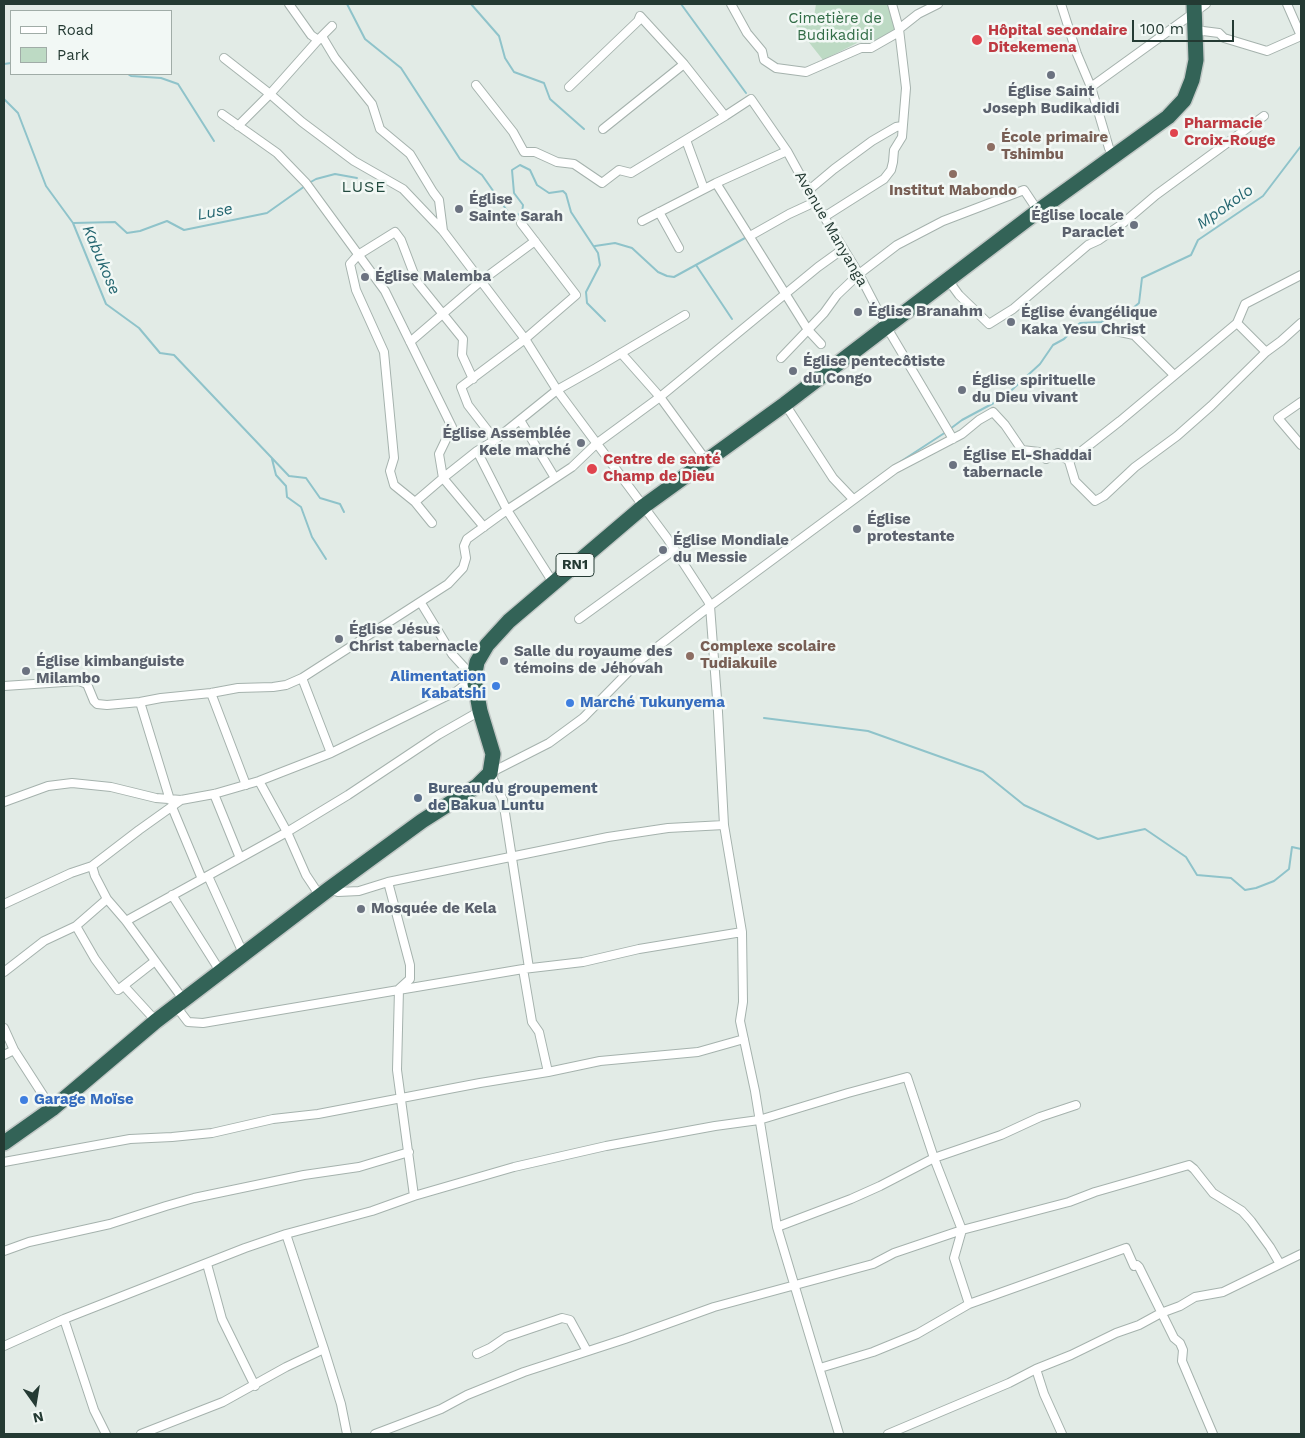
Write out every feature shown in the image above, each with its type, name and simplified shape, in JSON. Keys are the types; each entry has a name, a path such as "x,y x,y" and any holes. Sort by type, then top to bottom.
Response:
{"highway":[{"name":"RN1","path":"490,773 493,754 480,711 474,678 477,662 487,645 510,621 644,506 785,404 1038,211 1168,117 1184,100 1192,80 1196,60 1195,30 1198,6"},
{"path":"4,1143 52,1110 156,1020 243,953 422,821 477,786 490,773"}],"street":[{"path":"289,4 311,35 318,40"},
{"path":"731,4 747,33 762,51 764,60 776,68 806,72 861,48 871,48 899,30 918,14 938,4"},
{"path":"824,217 884,180 891,170 894,162 894,150 902,137 906,88 899,30 892,4"},
{"path":"1061,4 1077,54 1091,87 1109,148 1114,157"},
{"path":"1195,30 1219,33 1224,38 1267,51 1301,36 1286,4"},
{"path":"1091,87 1198,6"},
{"path":"476,85 514,132 524,152 535,152 557,162 574,164 602,183 619,170 631,173 726,116 684,64 640,16 638,21 569,87"},
{"path":"238,126 332,26"},
{"path":"318,40 323,38 335,58 372,104 380,128 410,154 439,200 443,231"},
{"path":"224,58 302,122 354,161 403,189 443,231 525,338 557,390 667,538 710,606 724,825 742,932 743,1002 740,1021 777,1227 839,1434"},
{"path":"603,129 684,64"},
{"name":"Avenue Manyanga","path":"726,116 751,99 788,151 814,202 859,274 886,326 953,440"},
{"path":"222,114 277,153 306,183 385,291 452,427 438,454 443,478 484,527"},
{"path":"948,280 959,295 989,324 1013,309 1088,245 1099,240 1122,224 1156,195 1264,116"},
{"path":"809,190 872,141 896,127 902,126"},
{"path":"686,140 704,189"},
{"path":"642,221 716,183 788,151"},
{"path":"716,183 808,330 821,344"},
{"path":"781,358 824,313 837,295 859,274 897,245 943,221 1024,190 1038,211"},
{"path":"750,236 814,202"},
{"path":"660,212 679,248"},
{"path":"495,440 468,405 461,387 525,338 576,295 522,222"},
{"path":"432,523 415,502 394,485 390,471 394,458 384,352 356,290 350,264 358,255 396,232 401,240 416,282 463,340 462,355 473,379"},
{"path":"410,342 481,281 535,241"},
{"path":"4,686 79,681 87,684 97,704 107,705 238,688 273,688 302,678 454,579 463,568 466,558 464,546 467,539 572,467 596,444 660,397 818,267 843,249"},
{"path":"1069,461 1237,324 1245,304 1301,276"},
{"path":"415,502 477,451 495,440 557,390 685,314"},
{"path":"548,1072 539,1032 532,1022 503,800 490,773 549,743 583,718 638,662 853,499 895,469 953,440 993,412 1005,425 1022,450 1039,452 1046,459 1058,453 1069,461 1075,481 1095,501 1135,467 1177,436 1211,406 1266,352 1301,323"},
{"path":"1237,324 1266,352"},
{"path":"1111,330 1134,335 1174,375"},
{"path":"621,353 660,397 706,460"},
{"path":"1301,402 1278,418 1301,445"},
{"path":"785,404 833,478 853,499"},
{"path":"520,420 555,478"},
{"path":"477,451 507,510 554,584"},
{"path":"579,619 674,550"},
{"path":"4,904 71,873 92,866 171,803 214,794 260,781 331,753 457,691 474,678 452,654 421,602"},
{"path":"302,678 331,753"},
{"path":"211,693 246,785"},
{"path":"140,702 171,803 205,878 243,953"},
{"path":"126,921 287,832 348,795 438,735 480,711"},
{"path":"260,781 287,832 306,875 324,892 359,892 388,882 625,834 668,828 724,825"},
{"path":"4,802 48,786 72,783 111,787 171,803"},
{"path":"214,794 240,858"},
{"path":"92,866 107,899 126,921 155,961 179,1002 188,1022 203,1023 526,968 583,962 638,949 742,932"},
{"path":"388,882 410,965 410,979 399,989 397,1070 414,1196"},
{"path":"172,895 220,971"},
{"path":"4,972 44,941 76,926 107,899"},
{"path":"76,926 95,959 118,990 155,961"},
{"path":"124,986 156,1020"},
{"path":"4,1028 14,1050 52,1110"},
{"path":"4,1162 130,1139 196,1135 600,1061 698,1052 744,1039"},
{"path":"4,1055 14,1050"},
{"path":"4,1346 64,1319 286,1234 372,1211 414,1196 514,1167 606,1146 706,1127 759,1120 840,1095 907,1078 934,1158 962,1230 954,1258 969,1304"},
{"path":"777,1227 858,1196 934,1158 1001,1135 1040,1117 1076,1104"},
{"path":"4,1251 29,1242 117,1222 185,1201 304,1175 359,1167 409,1152"},
{"path":"375,1434 441,1409 467,1395 549,1363 714,1307 873,1264 894,1253 962,1230 1069,1202 1095,1192 1188,1165 1194,1169 1213,1193 1242,1211 1270,1247 1280,1264"},
{"path":"286,1234 341,1404 347,1434"},
{"path":"820,1368 873,1352 917,1334 969,1304 1126,1248 1134,1266 1137,1265 1139,1267 1174,1338 1180,1343 1183,1350 1182,1361 1212,1434"},
{"path":"888,1434 1009,1384 1036,1369 1180,1306 1195,1296 1223,1292 1301,1254"},
{"path":"207,1264 220,1313 255,1386"},
{"path":"477,1354 506,1337 562,1318 570,1320 587,1351"},
{"path":"64,1319 94,1410 106,1434"},
{"path":"142,1434 223,1402 255,1386 286,1367 324,1349"},
{"path":"1036,1369 1044,1394 1062,1434"}],"green space":[{"name":"Cimetière de Budikadidi","path":"816,4 890,4 896,31 877,41 869,37 823,60 796,26 814,17"}],"waterway":[{"path":"347,4 365,39 401,68 460,159 482,175 508,212 517,215 522,213 523,205 514,193 512,170 520,165 530,170 537,185 549,193 563,191 566,194 571,212 598,253 600,265 586,292 587,303 605,321"},
{"path":"471,4 499,36 505,58 514,72 544,83 550,99 584,129"},
{"path":"681,4 746,93"},
{"path":"4,64 10,63"},
{"path":"130,75 161,78 178,84 214,141"},
{"name":"Kabukose","path":"4,99 18,113 46,186 73,223 106,304 139,328 160,353 174,355 289,476 306,478 320,498 340,504 344,512"},
{"name":"Mpokolo","path":"950,429 962,420 1003,398 1040,364 1053,345 1064,339 1080,323 1101,322 1126,314 1139,303 1142,278 1191,255 1198,240 1263,196 1301,146"},
{"name":"Luse","path":"309,183 335,174 357,178"},
{"name":"Luse","path":"74,223 115,222 127,233 140,231 167,221 184,230 267,213 305,186"},
{"path":"595,246 615,243 632,248 658,272 674,277 745,238"},
{"path":"696,265 732,319"},
{"name":"Mpokolo","path":"900,462 946,432"},
{"path":"272,459 276,475 286,486 287,497 301,507 312,537 326,559"},
{"path":"764,718 868,731 983,772 1024,805 1098,839 1145,829 1186,857 1197,875 1231,878 1245,890 1274,881 1289,869 1292,847 1301,849"}],"place":[{"name":"Hôpital secondaire Ditekemena","path":"977,40"},
{"name":"Église Saint Joseph Budikadidi","path":"1051,75"},
{"name":"Pharmacie Croix-Rouge","path":"1174,133"},
{"name":"École primaire Tshimbu","path":"991,147"},
{"name":"Institut Mabondo","path":"953,174"},
{"name":"Église Sainte Sarah","path":"459,209"},
{"name":"Église locale Paraclet","path":"1134,225"},
{"name":"Église Malemba","path":"365,277"},
{"name":"Église Branahm","path":"858,312"},
{"name":"Église évangélique Kaka Yesu Christ","path":"1011,322"},
{"name":"Église pentecôtiste du Congo","path":"793,371"},
{"name":"Église spirituelle du Dieu vivant","path":"962,390"},
{"name":"Église Assemblée Kele marché","path":"581,443"},
{"name":"Église El-Shaddai tabernacle","path":"953,465"},
{"name":"Centre de santé Champ de Dieu","path":"592,469"},
{"name":"Église protestante","path":"857,529"},
{"name":"Église Mondiale du Messie","path":"663,550"},
{"name":"Église Jésus Christ tabernacle","path":"339,639"},
{"name":"Complexe scolaire Tudiakuile","path":"690,656"},
{"name":"Salle du royaume des témoins de Jéhovah","path":"504,661"},
{"name":"Église kimbanguiste Milambo","path":"26,671"},
{"name":"Alimentation Kabatshi","path":"496,686"},
{"name":"Marché Tukunyema","path":"570,703"},
{"name":"Bureau du groupement de Bakua Luntu","path":"418,798"},
{"name":"Mosquée de Kela","path":"361,909"},
{"name":"Garage Moïse","path":"24,1100"}],"district":[{"name":"LUSE","path":"364,187"}]}
